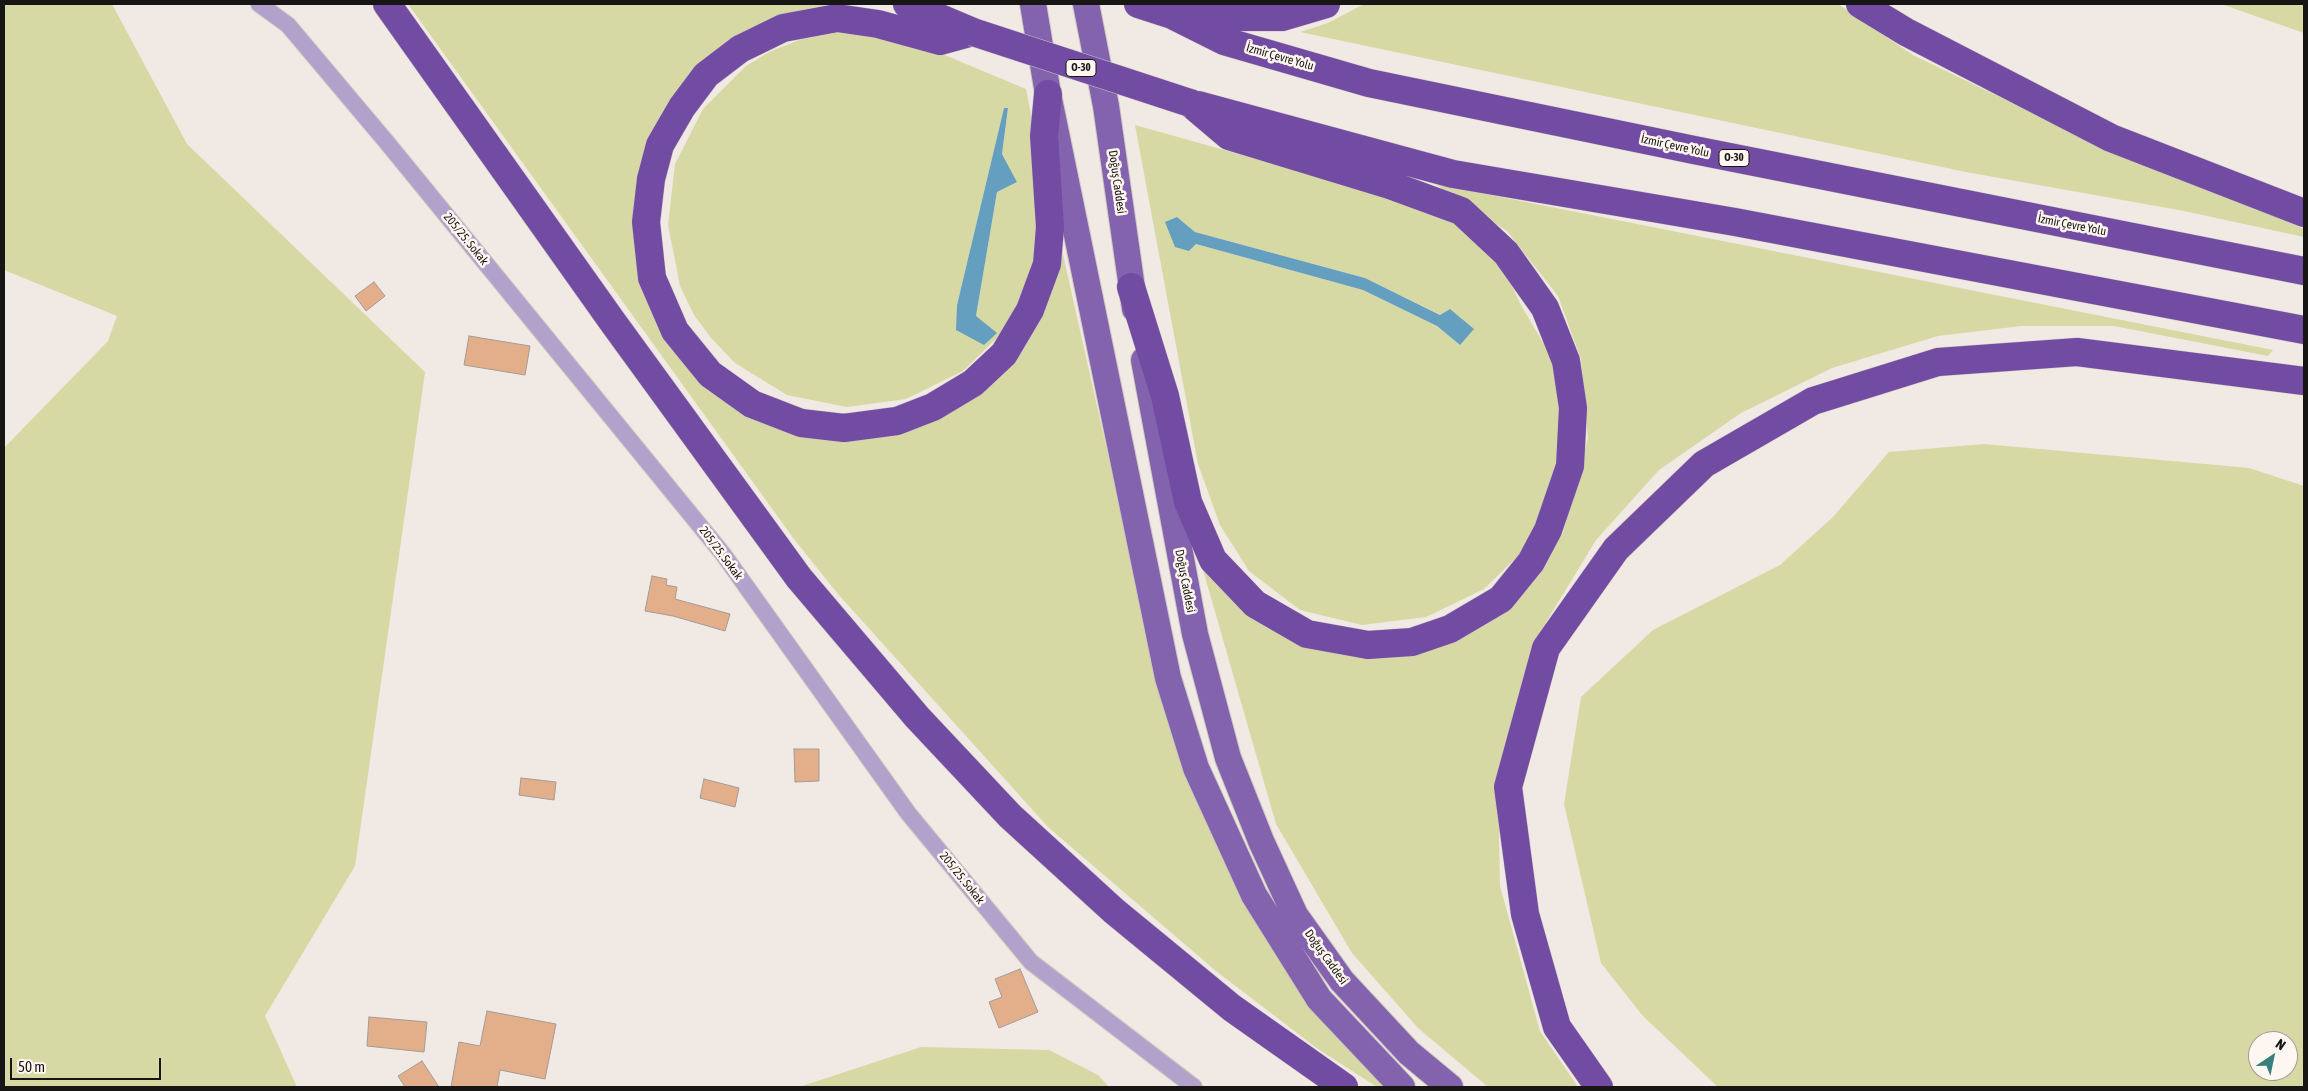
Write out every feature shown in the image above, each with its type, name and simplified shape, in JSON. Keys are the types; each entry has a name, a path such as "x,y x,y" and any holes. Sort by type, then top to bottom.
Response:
{"highway":[{"path":"386,4 612,321 799,578 917,717 1010,816 1114,911 1232,1008 1344,1087"},
{"name":"O-30","path":"907,4 973,32 1190,103 1453,174 1735,222 2304,330"},
{"name":"O-30","path":"1138,4 1172,15"},
{"path":"1172,15 1282,17 1326,4"},
{"path":"1860,4 1906,32 2111,138 2304,213"},
{"name":"İzmir Çevre Yolu","path":"1172,15 1224,41 1369,83 2304,272"},
{"path":"973,32 940,41 878,24 837,18 782,28 740,49 706,75 682,107 660,145 651,179 646,222 652,278 674,331 710,374 752,404 800,423 844,428 897,421 933,407 973,384 1004,354 1030,310 1047,264 1050,227 1044,136 1048,94"},
{"path":"1131,287 1165,396 1188,502 1213,560 1255,604 1307,634 1368,645 1412,642 1450,629 1500,599 1530,562 1548,530 1570,466 1573,408 1566,361 1544,308 1506,253 1461,210 1229,136 1190,103"},
{"path":"1599,1087 1557,1027 1525,914 1508,787 1546,648 1616,549 1704,464 1813,401 1938,362 2077,352 2304,380"}],"main road":[{"name":"Doğuş Caddesi","path":"1033,4 1048,94 1168,678 1196,768 1254,895 1319,999 1402,1087"},
{"name":"Doğuş Caddesi","path":"1086,4 1106,106 1131,287 1163,469 1195,634 1228,758 1258,833 1295,914 1342,980 1408,1053 1450,1087"}],"street":[{"name":"205/25. Sokak","path":"259,4 288,25 326,70 723,554 908,813 1031,962 1194,1087"}],"green space":[{"path":"4,4 112,4 187,144 425,372 355,866 265,1016 297,1087 4,1087 4,448 108,341 117,316 4,270"},
{"path":"408,4 847,4 844,8 818,7 781,15 653,142 644,258 706,379 852,433 1020,353 1038,325 1062,250 1110,464 1181,760 1390,1087 1377,1087 1318,1049 1216,971 1048,827 838,594 794,539"},
{"path":"1364,4 1838,4 1913,55 2014,104 2304,229 2304,237 2184,211 1966,172 1300,32 1328,23"},
{"path":"2221,4 2304,4 2304,33"},
{"path":"863,32 923,46 1026,89 1033,125 1039,243 1034,272 1007,328 963,371 906,399 847,407 787,395 735,363 712,339 694,315 680,286 668,225 675,164 703,109 746,66 771,51 802,39 833,33","holes":["1004,108 1008,108 1002,154 1017,182 997,192 976,316 957,305"]},
{"path":"1135,125 1427,207 1470,233 1499,260 1521,305 1553,360 1566,424 1558,487 1530,544 1484,589 1426,617 1362,625 1300,610 1249,571 1220,525 1198,464","holes":["1177,217 1195,232 1365,278 1441,315 1460,345 1437,326 1363,290 1196,244 1189,251"]},
{"path":"1435,184 2273,350 2268,356 2114,326 2021,326 1938,336 1832,368 1741,413 1659,470 1596,540 1546,622 1498,789 1500,886 1540,1031 1578,1087 1488,1087 1418,1028 1352,953 1276,824 1197,549 1257,615 1416,653 1511,602 1563,533 1588,438 1581,359 1558,296 1507,231"},
{"path":"1984,444 2249,468 2304,486 2304,1087 1718,1087 1642,1015 1601,963 1564,804 1581,697 1653,630 1780,565 1833,517 1889,452"},
{"path":"921,1047 1049,1050 1098,1075 1109,1087 799,1087"}],"water":[{"path":"1004,108 1008,108 1002,154 1017,182 997,192 976,316 997,333 984,345 956,330 957,305"},
{"path":"1177,217 1195,232 1365,278 1440,315 1450,309 1474,329 1460,345 1437,326 1363,290 1196,244 1189,251 1175,247 1165,222"}],"building":[{"path":"374,282 385,296 366,311 355,296"},
{"path":"469,336 530,346 525,375 464,365"},
{"path":"652,576 667,579 666,585 677,587 675,599 730,614 725,631 673,616 645,611"},
{"path":"794,749 819,749 819,781 795,782"},
{"path":"521,778 556,782 554,800 519,795"},
{"path":"704,779 739,788 735,807 700,798"},
{"path":"1020,969 1038,1012 999,1028 989,1002 1002,997 995,979"},
{"path":"487,1011 556,1024 545,1079 500,1070 497,1087 451,1087 459,1042 480,1046"},
{"path":"369,1017 427,1022 424,1052 367,1046"},
{"path":"422,1061 439,1087 405,1087 398,1076"}]}
